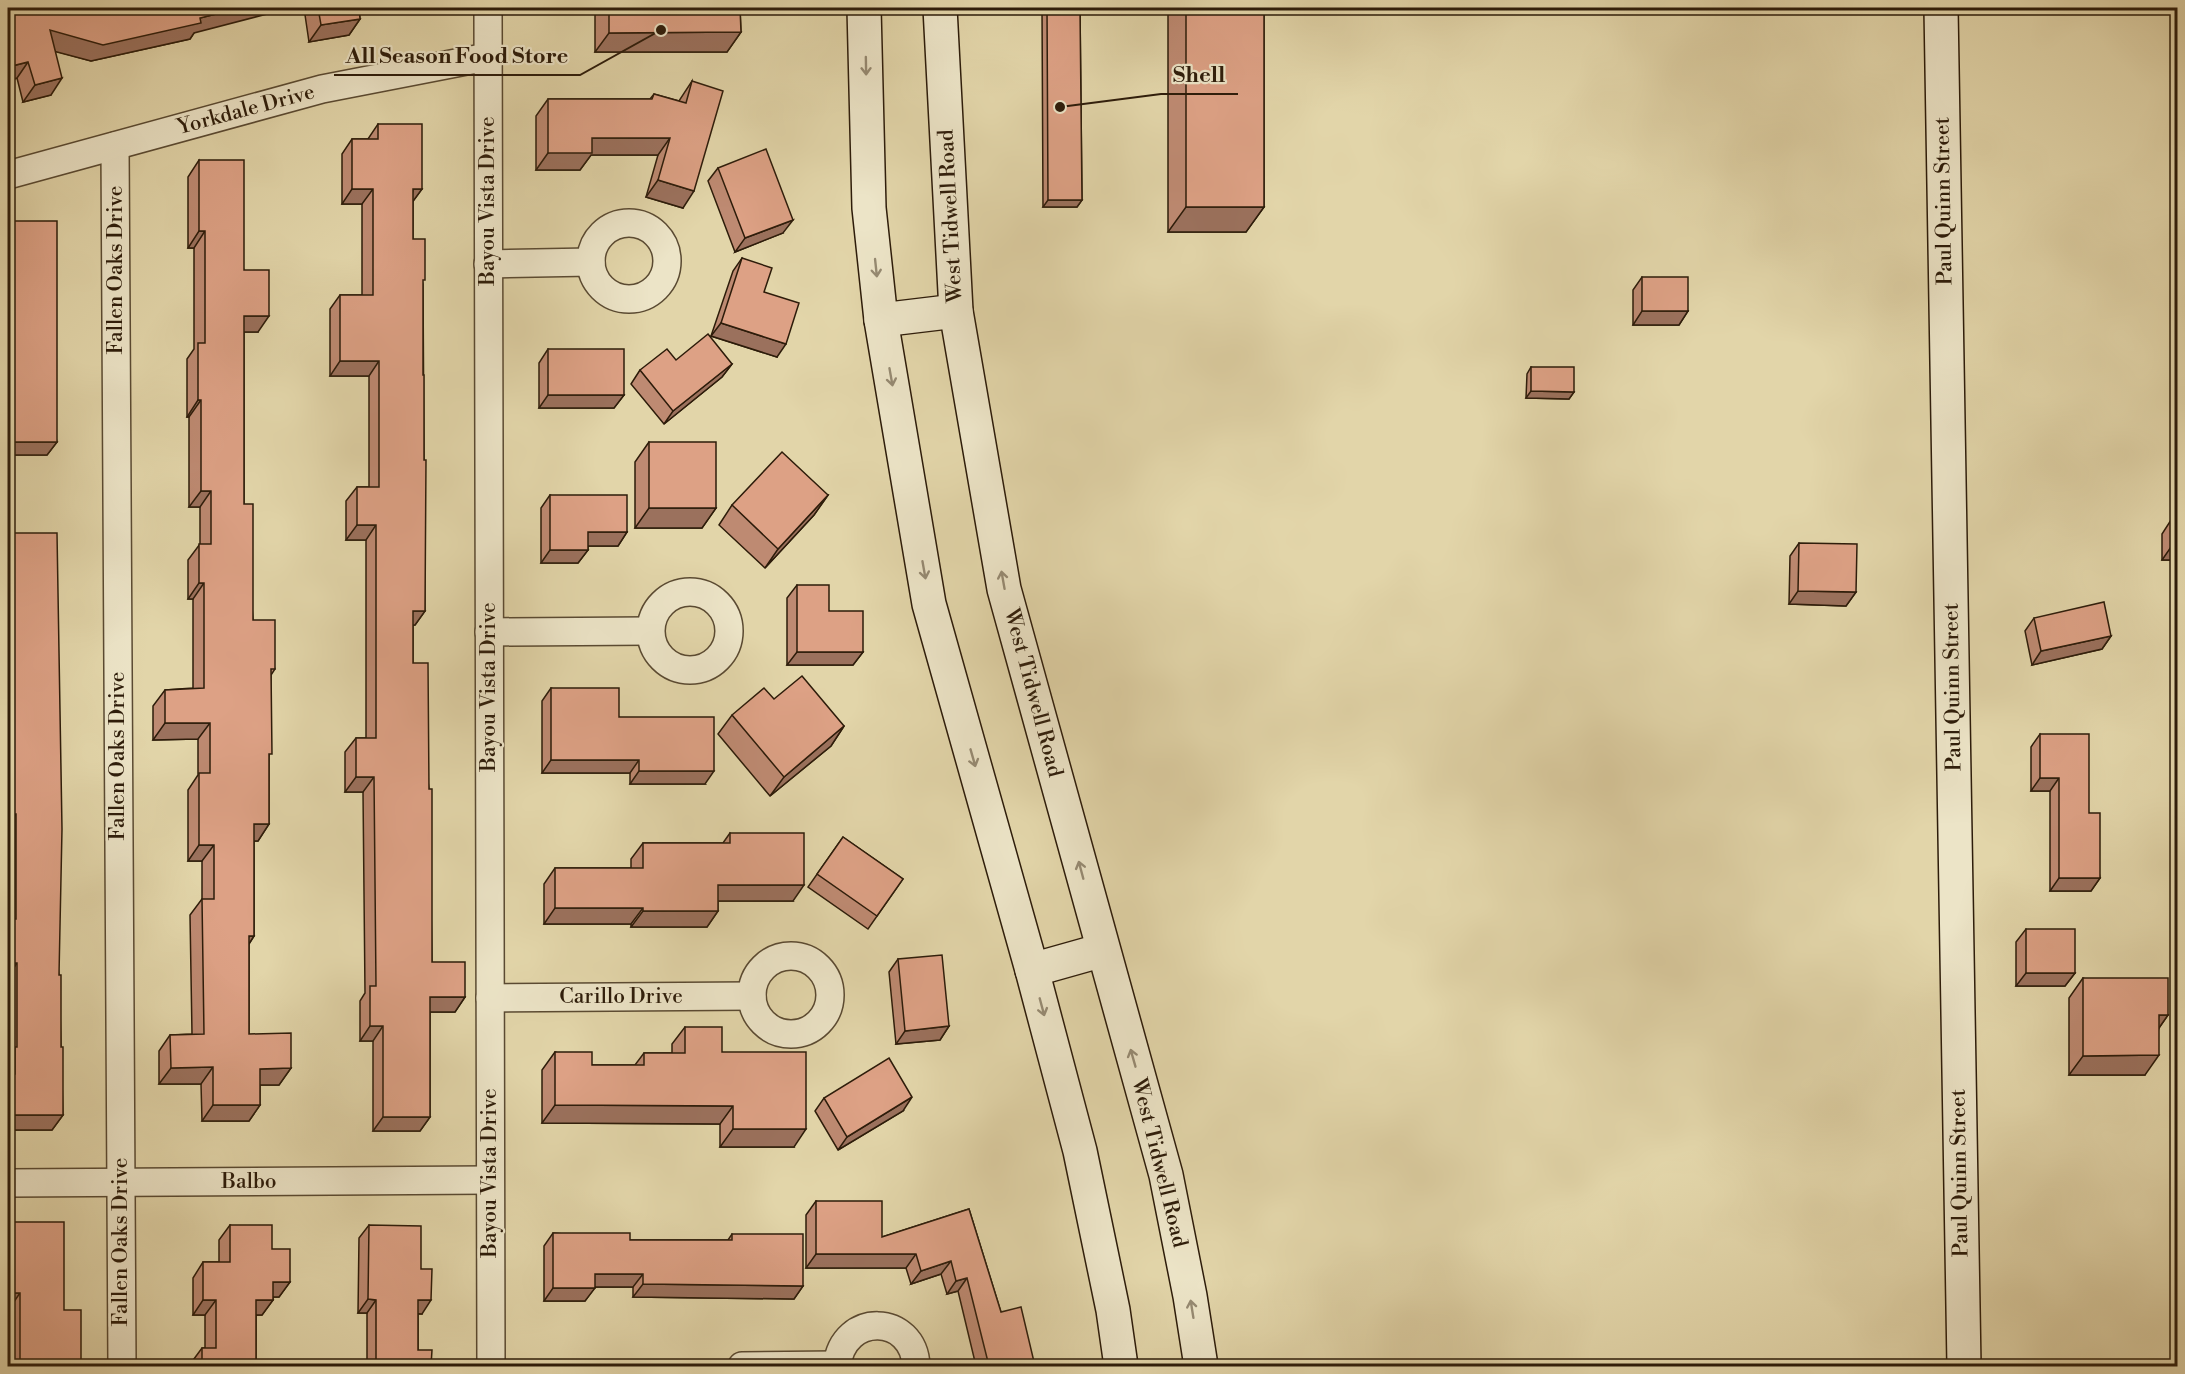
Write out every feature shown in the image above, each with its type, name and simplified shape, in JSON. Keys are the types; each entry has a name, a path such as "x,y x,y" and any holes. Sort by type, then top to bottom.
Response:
{"main road":[{"path":"864,8 869,208 881,320 929,604 1032,970 1080,1151 1113,1310 1121,1366"},
{"name":"West Tidwell Road","path":"940,8 956,311 1004,589 1166,1175 1201,1366"},
{"name":"Paul Quinn Street","path":"1941,8 1964,1366"},
{"path":"881,320 956,311"},
{"path":"1032,970 1103,950"}],"street":[{"name":"Bayou Vista Drive","path":"488,8 491,1366"},
{"name":"Yorkdale Drive","path":"8,175 322,89 487,57"},
{"name":"Fallen Oaks Drive","path":"115,146 122,1366"},
{"path":"488,264 591,262"},
{"path":"489,632 650,631"},
{"name":"Carillo Drive","path":"490,998 752,996"},
{"name":"Balbo","path":"8,1183 490,1180"},
{"path":"742,1366 837,1366 840,1350 848,1337 861,1329 876,1325 891,1328 904,1337 913,1349 916,1366"}],"building":[{"path":"8,8 240,8 200,18 201,23 103,45 50,30 62,78 35,85 28,62 8,67"},
{"path":"318,8 359,8 360,19 321,25"},
{"path":"609,8 740,8 741,32 609,33"},
{"path":"1047,8 1080,8 1082,200 1048,200"},
{"path":"1186,8 1264,8 1264,207 1186,207"},
{"path":"692,81 723,91 694,191 658,180 670,138 592,138 592,153 548,153 548,99 652,99 654,94 686,103"},
{"path":"378,124 422,124 422,189 413,189 413,239 425,239 423,375 424,460 426,460 425,611 413,611 413,663 428,663 429,789 432,789 432,962 465,962 465,997 430,997 430,1117 383,1117 383,1026 370,1026 370,986 376,986 374,777 356,777 356,738 376,738 376,525 357,525 357,487 379,487 379,361 340,361 340,295 373,295 373,189 352,189 352,139 378,139"},
{"path":"766,149 793,220 745,238 718,168"},
{"path":"199,160 244,160 244,270 269,270 269,316 244,316 244,504 253,504 253,620 275,620 275,669 271,669 272,754 269,754 269,824 254,824 254,936 249,936 249,1034 291,1033 291,1068 260,1069 260,1105 213,1105 213,1067 171,1068 170,1035 204,1034 202,899 214,899 214,845 199,845 199,773 210,773 210,723 165,723 165,690 204,688 204,583 199,583 199,544 211,544 211,491 201,491 201,400 198,400 198,343 205,343 205,231 199,231"},
{"path":"8,221 57,221 57,442 11,442 11,368 8,368"},
{"path":"742,258 772,268 764,292 799,303 786,344 721,323"},
{"path":"1642,277 1688,277 1688,311 1642,311"},
{"path":"708,334 732,364 673,411 640,370 667,349 676,360"},
{"path":"548,349 624,349 624,395 548,395"},
{"path":"1531,367 1574,367 1574,392 1531,391"},
{"path":"649,442 716,442 716,508 649,508"},
{"path":"782,452 828,495 778,549 732,505"},
{"path":"550,495 627,495 627,532 588,532 588,550 550,550"},
{"path":"2171,520 2178,520 2178,547 2171,547"},
{"path":"8,533 57,533 62,829 59,975 61,975 63,1115 8,1115 8,1074 15,1074 15,1047 17,1047 17,963 8,963 8,919 16,919 16,814 8,814"},
{"path":"1799,543 1857,544 1856,592 1798,591"},
{"path":"797,585 829,585 829,611 863,611 863,652 797,652"},
{"path":"2104,602 2111,636 2041,651 2034,618"},
{"path":"802,676 844,726 784,777 732,715 764,688 774,699"},
{"path":"551,688 619,688 619,717 714,717 714,771 639,771 639,760 551,760"},
{"path":"2040,734 2089,734 2089,813 2100,813 2100,878 2059,878 2059,778 2040,778"},
{"path":"730,833 804,833 804,885 718,885 718,911 555,908 555,868 643,868 643,843 730,843"},
{"path":"843,837 903,879 877,916 817,874"},
{"path":"2026,929 2075,929 2075,973 2026,973"},
{"path":"942,955 949,1026 905,1031 898,959"},
{"path":"2083,978 2168,978 2168,1015 2159,1015 2159,1055 2083,1056"},
{"path":"685,1027 722,1027 722,1052 806,1052 806,1129 733,1129 733,1106 555,1105 555,1052 592,1052 592,1065 644,1065 644,1053 685,1053"},
{"path":"889,1058 912,1097 847,1137 824,1098"},
{"path":"816,1201 882,1201 882,1237 969,1209 1001,1312 1021,1307 1035,1366 989,1366 967,1278 956,1281 951,1261 921,1271 916,1254 816,1254"},
{"path":"8,1222 64,1222 64,1310 81,1310 81,1366 20,1366 20,1293 8,1293"},
{"path":"230,1225 272,1225 272,1249 290,1249 290,1282 273,1282 273,1300 256,1300 256,1366 202,1366 202,1348 216,1348 216,1300 203,1300 203,1262 230,1262"},
{"path":"369,1225 421,1226 421,1269 432,1269 431,1300 418,1300 418,1350 432,1350 431,1366 376,1366 376,1300 368,1299"},
{"path":"553,1233 630,1233 630,1240 732,1240 732,1234 803,1234 803,1286 643,1284 643,1274 595,1274 595,1288 553,1288"}],"place":[{"name":"All Season Food Store","path":"661,30"},
{"name":"Shell","path":"1060,107"}]}
